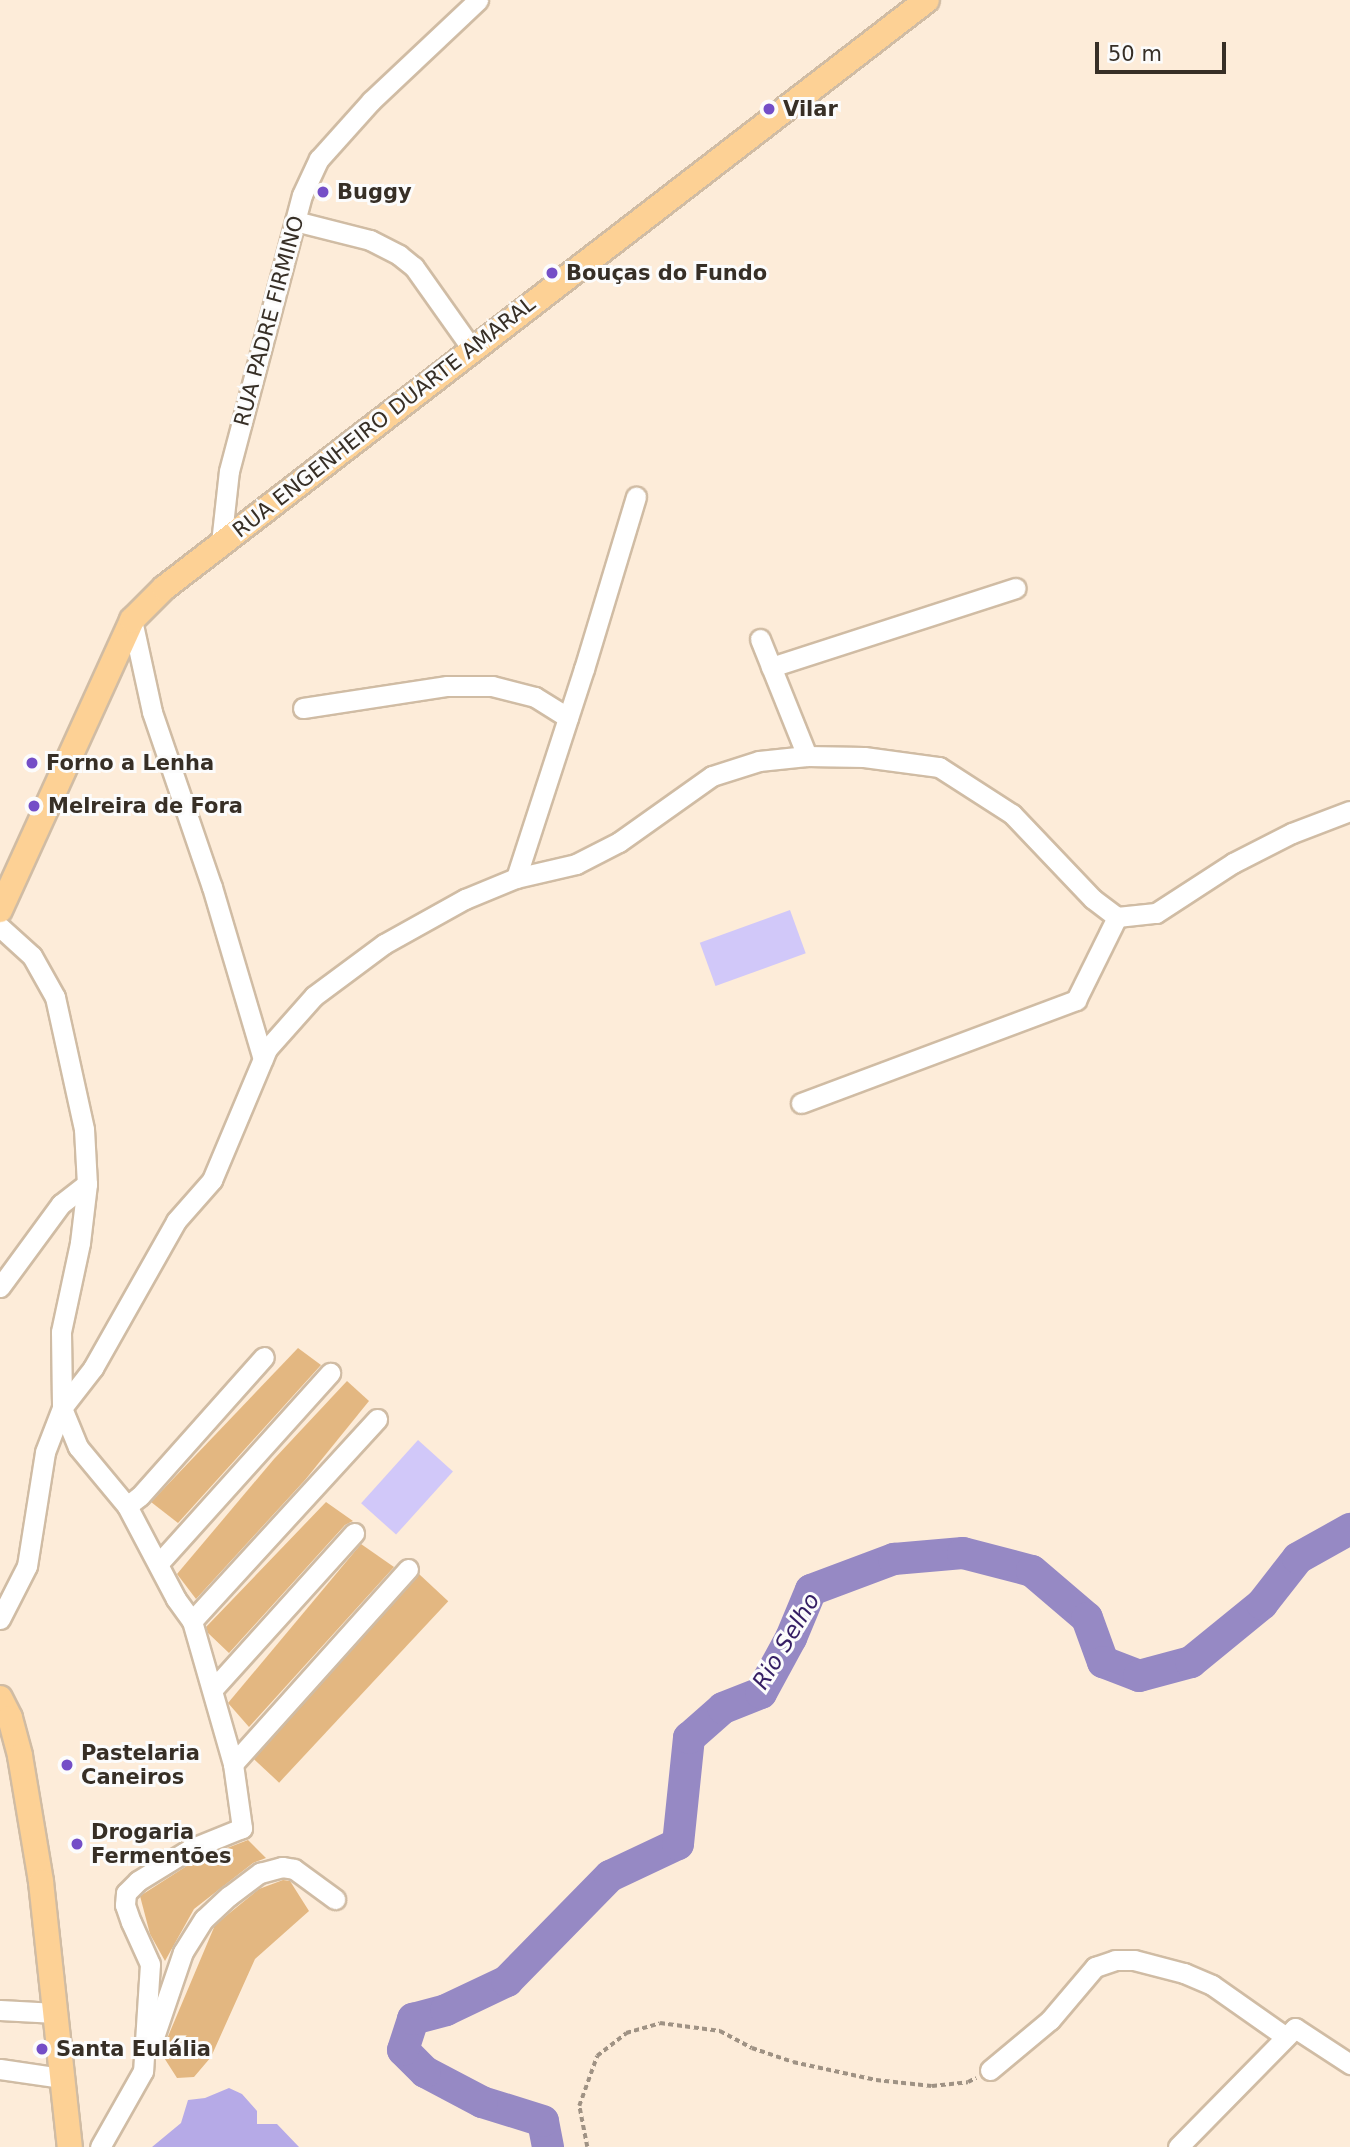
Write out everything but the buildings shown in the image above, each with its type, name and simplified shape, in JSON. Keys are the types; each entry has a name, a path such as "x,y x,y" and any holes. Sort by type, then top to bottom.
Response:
{"main road":[{"name":"RUA ENGENHEIRO DUARTE AMARAL","path":"2,902 131,620 164,588 220,543 927,0"},
{"path":"0,1698 10,1718 20,1756 41,1882 70,2147"}],"street":[{"name":"RUA PADRE FIRMINO","path":"220,543 229,471 302,195 319,159 371,101 478,0"},
{"path":"295,221 370,240 399,255 414,267 472,349"},
{"path":"516,878 636,497"},
{"path":"771,667 1016,588"},
{"path":"131,620 152,712 212,887 263,1059"},
{"path":"760,639 807,756"},
{"path":"303,708 447,686 492,686 535,697 568,718"},
{"path":"0,1619 27,1566 45,1452 62,1408 93,1368 176,1222 212,1180 267,1049 314,996 383,944 465,899 516,878 576,864 599,852 712,776 759,761 807,756 864,757 939,767 1012,814 1093,899 1117,917 1156,912 1233,863 1292,833 1350,811"},
{"path":"801,1103 1076,1000 1117,917"},
{"path":"0,928 32,956 55,997 84,1129 88,1184 80,1242 61,1332 62,1408 78,1447 127,1506 192,1621 214,1688 233,1764 242,1828 190,1849 138,1881 126,1893 125,1905 131,1923 150,1964 143,2071"},
{"path":"0,1287 21,1254 61,1204 88,1184"},
{"path":"127,1506 140,1496 264,1357"},
{"path":"159,1563 330,1373"},
{"path":"192,1621 377,1419"},
{"path":"214,1688 354,1533"},
{"path":"233,1764 408,1569"},
{"path":"107,2145 143,2071 183,1952 204,1919 260,1873 282,1867 294,1870 335,1899"},
{"path":"990,2070 1050,2020 1095,1967 1115,1960 1134,1960 1171,1969 1212,1985 1286,2037"},
{"path":"0,2010 56,2013"},
{"path":"1178,2147 1295,2028 1350,2064"},
{"path":"0,2069 62,2078"}],"path":[{"path":"587,2147 579,2105 597,2056 626,2033 660,2023 720,2031 752,2048 793,2062 876,2080 932,2086 968,2082 990,2070"}],"shaded area":[{"path":"790,910 806,953 716,986 700,943"},
{"path":"418,1440 453,1471 396,1535 361,1503"},
{"path":"229,2088 242,2094 257,2111 257,2124 277,2124 299,2147 152,2147 181,2123 188,2100 205,2098"}],"waterway":[{"name":"Rio Selho","path":"548,2147 543,2121 482,2102 425,2072 403,2050 413,2019 446,2010 507,1981 610,1876 678,1844 689,1738 723,1708 761,1693 791,1638 811,1590 894,1559 963,1553 1032,1571 1087,1618 1103,1662 1139,1676 1191,1662 1262,1604 1298,1558 1350,1529"}],"place":[{"name":"Vilar","path":"769,109"},
{"name":"Buggy","path":"323,192"},
{"name":"Bouças do Fundo","path":"552,273"},
{"name":"Forno a Lenha","path":"32,763"},
{"name":"Melreira de Fora","path":"34,806"},
{"name":"Pastelaria Caneiros","path":"67,1765"},
{"name":"Drogaria Fermentões","path":"77,1844"},
{"name":"Santa Eulália","path":"42,2049"}]}
